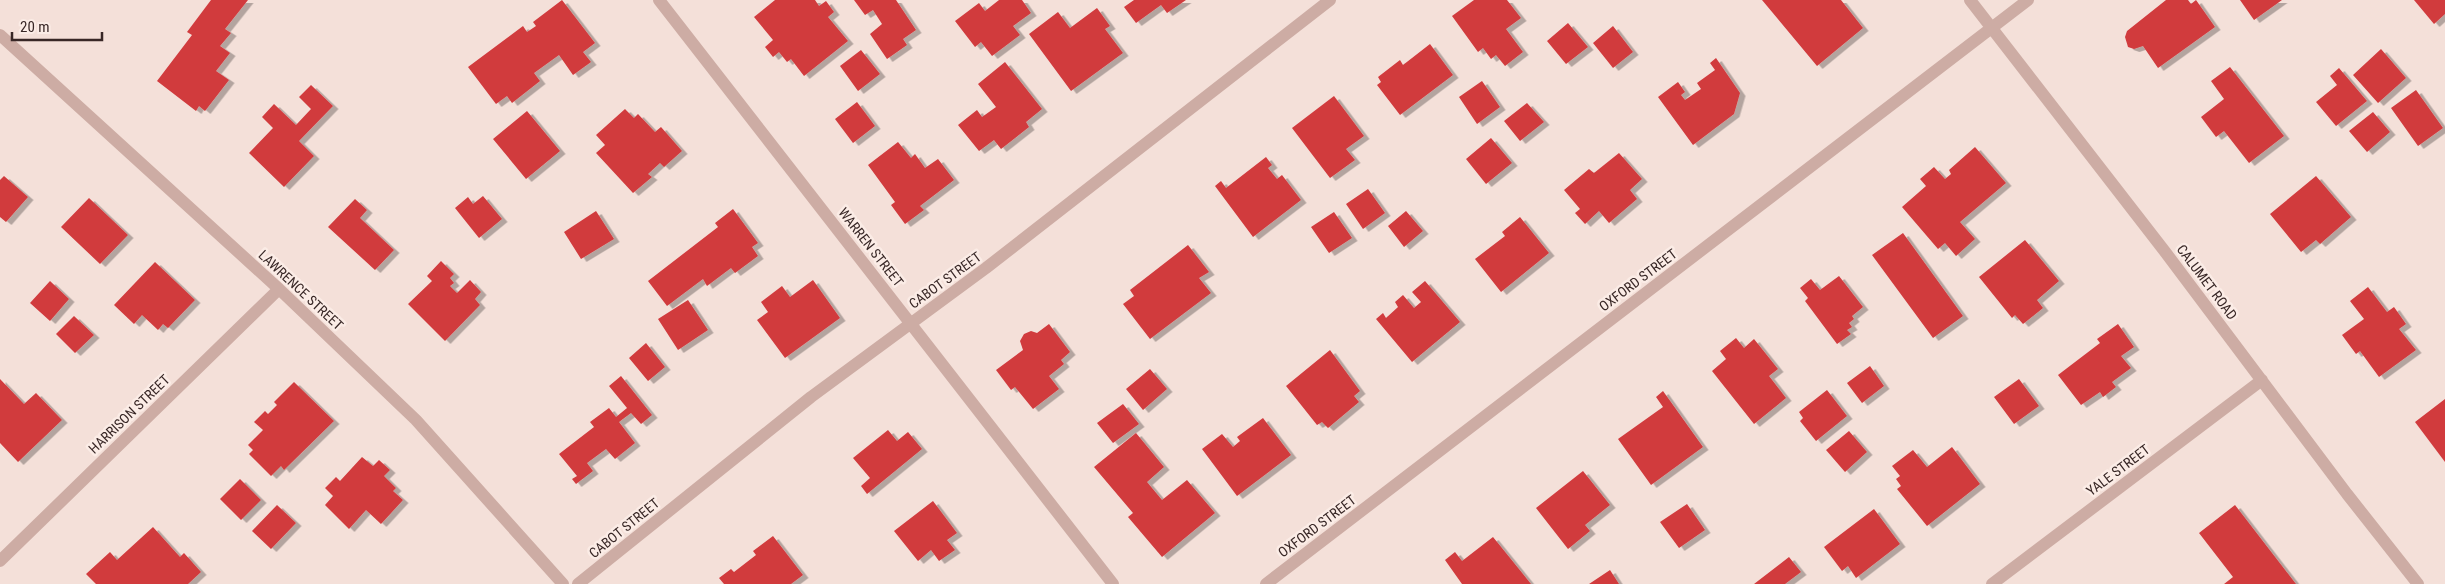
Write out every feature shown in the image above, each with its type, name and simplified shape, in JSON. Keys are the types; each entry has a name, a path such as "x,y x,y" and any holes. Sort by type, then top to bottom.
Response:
{"street":[{"name":"WARREN STREET","path":"659,0 912,323 1113,584"},
{"name":"CABOT STREET","path":"578,584 811,397 986,268 1330,0"},
{"name":"CALUMET ROAD","path":"1970,0 1994,28 2418,584"},
{"name":"OXFORD STREET","path":"1266,584 1994,28 2028,0"},
{"name":"LAWRENCE STREET","path":"0,35 279,289 416,420 563,584"},
{"name":"HARRISON STREET","path":"0,560 279,289"},
{"name":"YALE STREET","path":"1992,584 2262,380"}],"building":[{"path":"211,0 248,0 225,29 231,33 220,46 230,53 216,71 229,80 205,111 199,106 196,111 157,81 192,35 187,32"},
{"path":"562,0 595,43 583,52 591,62 573,75 559,55 534,73 540,81 512,103 507,96 496,104 468,67 523,26 527,32 536,26 533,22"},
{"path":"775,0 815,0 819,6 826,1 834,12 828,17 848,41 804,76 791,59 787,62 779,52 773,57 765,47 773,40 754,17"},
{"path":"854,0 896,0 916,30 903,39 907,45 887,59 870,34 882,24 873,10 865,15"},
{"path":"999,0 1022,0 1031,13 1013,26 1020,35 992,56 981,42 975,47 955,21 979,3 985,11"},
{"path":"1134,0 1186,0 1167,13 1161,5 1136,23 1124,7"},
{"path":"1474,0 1507,0 1521,18 1506,29 1523,52 1505,66 1496,55 1491,59 1483,48 1478,52 1452,16"},
{"path":"1762,0 1841,0 1863,28 1817,66"},
{"path":"2166,0 2188,0 2191,4 2196,0 2215,27 2158,68 2143,46 2134,49 2128,47 2125,37 2127,31"},
{"path":"2240,0 2282,0 2254,20"},
{"path":"2414,0 2445,0 2445,14 2434,24"},
{"path":"1097,8 1110,26 1105,29 1123,53 1071,91 1029,34 1058,12 1070,28"},
{"path":"1568,23 1588,47 1566,64 1547,41"},
{"path":"1613,26 1633,52 1613,68 1593,43"},
{"path":"1430,44 1453,75 1400,115 1377,85 1381,82 1378,77 1400,60 1403,65"},
{"path":"2381,49 2406,78 2378,103 2353,75"},
{"path":"861,50 880,74 858,91 840,66"},
{"path":"1716,58 1740,93 1734,114 1693,145 1658,97 1678,82 1685,92 1681,95 1685,100 1701,89 1697,83 1715,70 1710,63"},
{"path":"1005,62 1042,109 1026,122 1029,127 1001,149 994,140 979,151 958,125 977,110 982,117 996,107 978,84"},
{"path":"2230,67 2284,136 2249,163 2224,131 2216,137 2201,117 2224,99 2211,81"},
{"path":"2339,68 2367,101 2336,126 2316,102 2337,85 2330,76"},
{"path":"1482,81 1500,107 1477,124 1459,97"},
{"path":"311,85 333,106 299,141 314,156 284,187 249,153 273,128 262,117 274,104 296,125 311,109 299,97"},
{"path":"2416,90 2443,128 2418,146 2391,108"},
{"path":"1334,96 1364,136 1346,149 1355,160 1330,178 1292,128"},
{"path":"857,102 875,126 853,143 835,119"},
{"path":"1527,103 1544,122 1520,141 1504,121"},
{"path":"625,109 634,118 638,114 655,132 661,127 682,151 664,167 660,163 648,174 652,177 633,193 596,153 605,145 596,135"},
{"path":"527,111 560,151 526,179 493,139"},
{"path":"2373,112 2390,132 2367,152 2349,131"},
{"path":"1491,138 1512,163 1486,184 1466,159"},
{"path":"898,142 911,158 915,154 925,168 938,159 954,180 920,206 924,210 905,224 891,205 895,202 868,165"},
{"path":"1975,147 2006,183 1960,222 1975,239 1956,256 1945,243 1938,249 1902,207 1926,186 1920,179 1934,167 1945,179 1951,174 1949,170"},
{"path":"1619,153 1642,179 1630,190 1637,199 1609,223 1599,211 1585,224 1575,213 1580,209 1564,190 1589,169 1594,173"},
{"path":"1266,157 1272,165 1268,168 1277,179 1282,175 1301,200 1253,237 1215,186 1221,181 1226,188"},
{"path":"4,176 28,197 6,222 0,217 0,180"},
{"path":"2316,176 2351,217 2320,244 2316,240 2301,252 2270,214"},
{"path":"1368,189 1385,213 1363,229 1346,204"},
{"path":"483,196 502,219 479,238 455,208 468,197 473,204"},
{"path":"89,198 128,235 100,264 61,227"},
{"path":"355,199 367,210 360,218 394,250 375,270 328,227"},
{"path":"733,209 758,243 752,247 758,256 735,273 731,268 707,286 703,279 667,306 648,281 718,227 715,223"},
{"path":"596,211 614,239 581,259 564,232"},
{"path":"1406,211 1423,231 1404,247 1388,226"},
{"path":"1334,212 1352,238 1329,253 1311,227"},
{"path":"1520,217 1549,253 1501,292 1475,259 1505,236 1502,232"},
{"path":"1903,233 1963,316 1933,338 1872,255"},
{"path":"2025,240 2059,281 2037,300 2043,308 2023,324 2015,315 2012,318 1979,277"},
{"path":"1188,245 1209,272 1199,278 1211,293 1150,339 1123,304 1134,296 1130,290"},
{"path":"441,261 454,274 450,278 454,283 450,286 457,293 470,280 481,292 475,299 480,305 445,341 408,304 432,281 427,276"},
{"path":"155,262 195,300 168,328 163,324 158,330 142,315 134,324 114,305"},
{"path":"1839,276 1863,307 1852,316 1854,319 1849,323 1852,327 1847,330 1851,334 1837,344 1805,301 1808,298 1800,288 1811,279 1820,290"},
{"path":"813,280 840,318 785,358 757,320 768,312 761,302 782,286 790,297"},
{"path":"50,281 69,299 50,321 30,303"},
{"path":"1425,281 1460,322 1412,362 1376,319 1383,313 1386,318 1398,307 1395,302 1403,295 1414,308 1421,302 1412,292"},
{"path":"2368,287 2387,312 2394,307 2406,324 2399,329 2416,350 2379,377 2360,351 2356,354 2342,335 2364,319 2350,301"},
{"path":"688,300 708,330 678,350 658,319"},
{"path":"74,316 94,335 75,353 56,334"},
{"path":"1049,324 1070,352 1061,360 1064,364 1049,376 1059,389 1033,409 1015,387 1011,390 996,370 1023,350 1020,341 1024,334 1031,331 1037,333"},
{"path":"2118,324 2134,347 2121,356 2131,368 2112,382 2116,387 2103,397 2100,392 2081,405 2058,375 2100,343 2097,339"},
{"path":"1736,338 1744,348 1754,339 1778,369 1769,376 1786,398 1754,424 1712,371 1726,359 1720,351"},
{"path":"646,343 665,367 648,381 629,358"},
{"path":"1330,350 1360,391 1354,396 1359,402 1328,428 1322,422 1317,425 1286,386"},
{"path":"1870,366 1884,386 1862,403 1847,383"},
{"path":"1150,369 1167,389 1143,410 1126,389"},
{"path":"621,376 652,415 641,424 631,413 619,422 635,443 615,459 606,449 587,463 593,471 576,484 572,479 577,476 559,454 594,427 590,422 609,408 616,417 627,408 609,386"},
{"path":"0,379 24,404 36,393 62,420 18,462 0,443"},
{"path":"2019,379 2039,406 2014,424 1994,397"},
{"path":"294,382 334,421 284,470 281,466 271,476 249,454 253,450 248,445 263,430 254,422 265,411 268,414 277,405 274,402"},
{"path":"1827,390 1847,416 1816,441 1800,421 1803,418 1799,412"},
{"path":"1663,391 1703,447 1651,485 1618,439 1663,407 1656,397"},
{"path":"2445,399 2445,462 2415,422"},
{"path":"1123,404 1139,424 1113,443 1097,423"},
{"path":"1263,418 1291,455 1237,496 1202,449 1222,434 1233,447 1240,441 1237,437"},
{"path":"888,430 897,441 908,432 922,449 867,494 861,486 870,478 853,458"},
{"path":"1849,431 1867,452 1845,472 1826,450"},
{"path":"1136,433 1164,467 1147,482 1162,500 1187,480 1215,513 1162,557 1128,517 1133,513 1094,467"},
{"path":"1952,447 1980,484 1927,526 1897,489 1901,486 1896,479 1900,476 1892,466 1913,450 1927,467"},
{"path":"362,457 373,466 379,460 390,470 384,476 396,488 393,491 403,500 381,524 366,510 349,529 325,505 333,496 325,488 336,477 340,481"},
{"path":"1583,471 1610,505 1585,525 1590,531 1568,549 1536,508"},
{"path":"240,479 261,500 241,520 220,499"},
{"path":"933,501 957,533 947,540 955,550 939,561 931,550 918,561 894,531"},
{"path":"1687,504 1705,530 1679,548 1660,522"},
{"path":"277,505 296,523 271,549 252,531"},
{"path":"2235,505 2296,584 2224,584 2233,577 2199,533"},
{"path":"1874,509 1900,544 1856,578 1848,566 1842,571 1824,547"},
{"path":"153,527 180,557 184,553 201,572 188,584 96,584 86,574 110,552 117,560"},
{"path":"773,536 803,575 791,584 724,584 719,578 731,569 734,572 756,555 753,551"},
{"path":"1493,537 1531,584 1462,584 1445,560 1455,552 1462,561"},
{"path":"1789,557 1801,572 1785,584 1754,584"},
{"path":"1610,570 1619,584 1589,584"}]}
